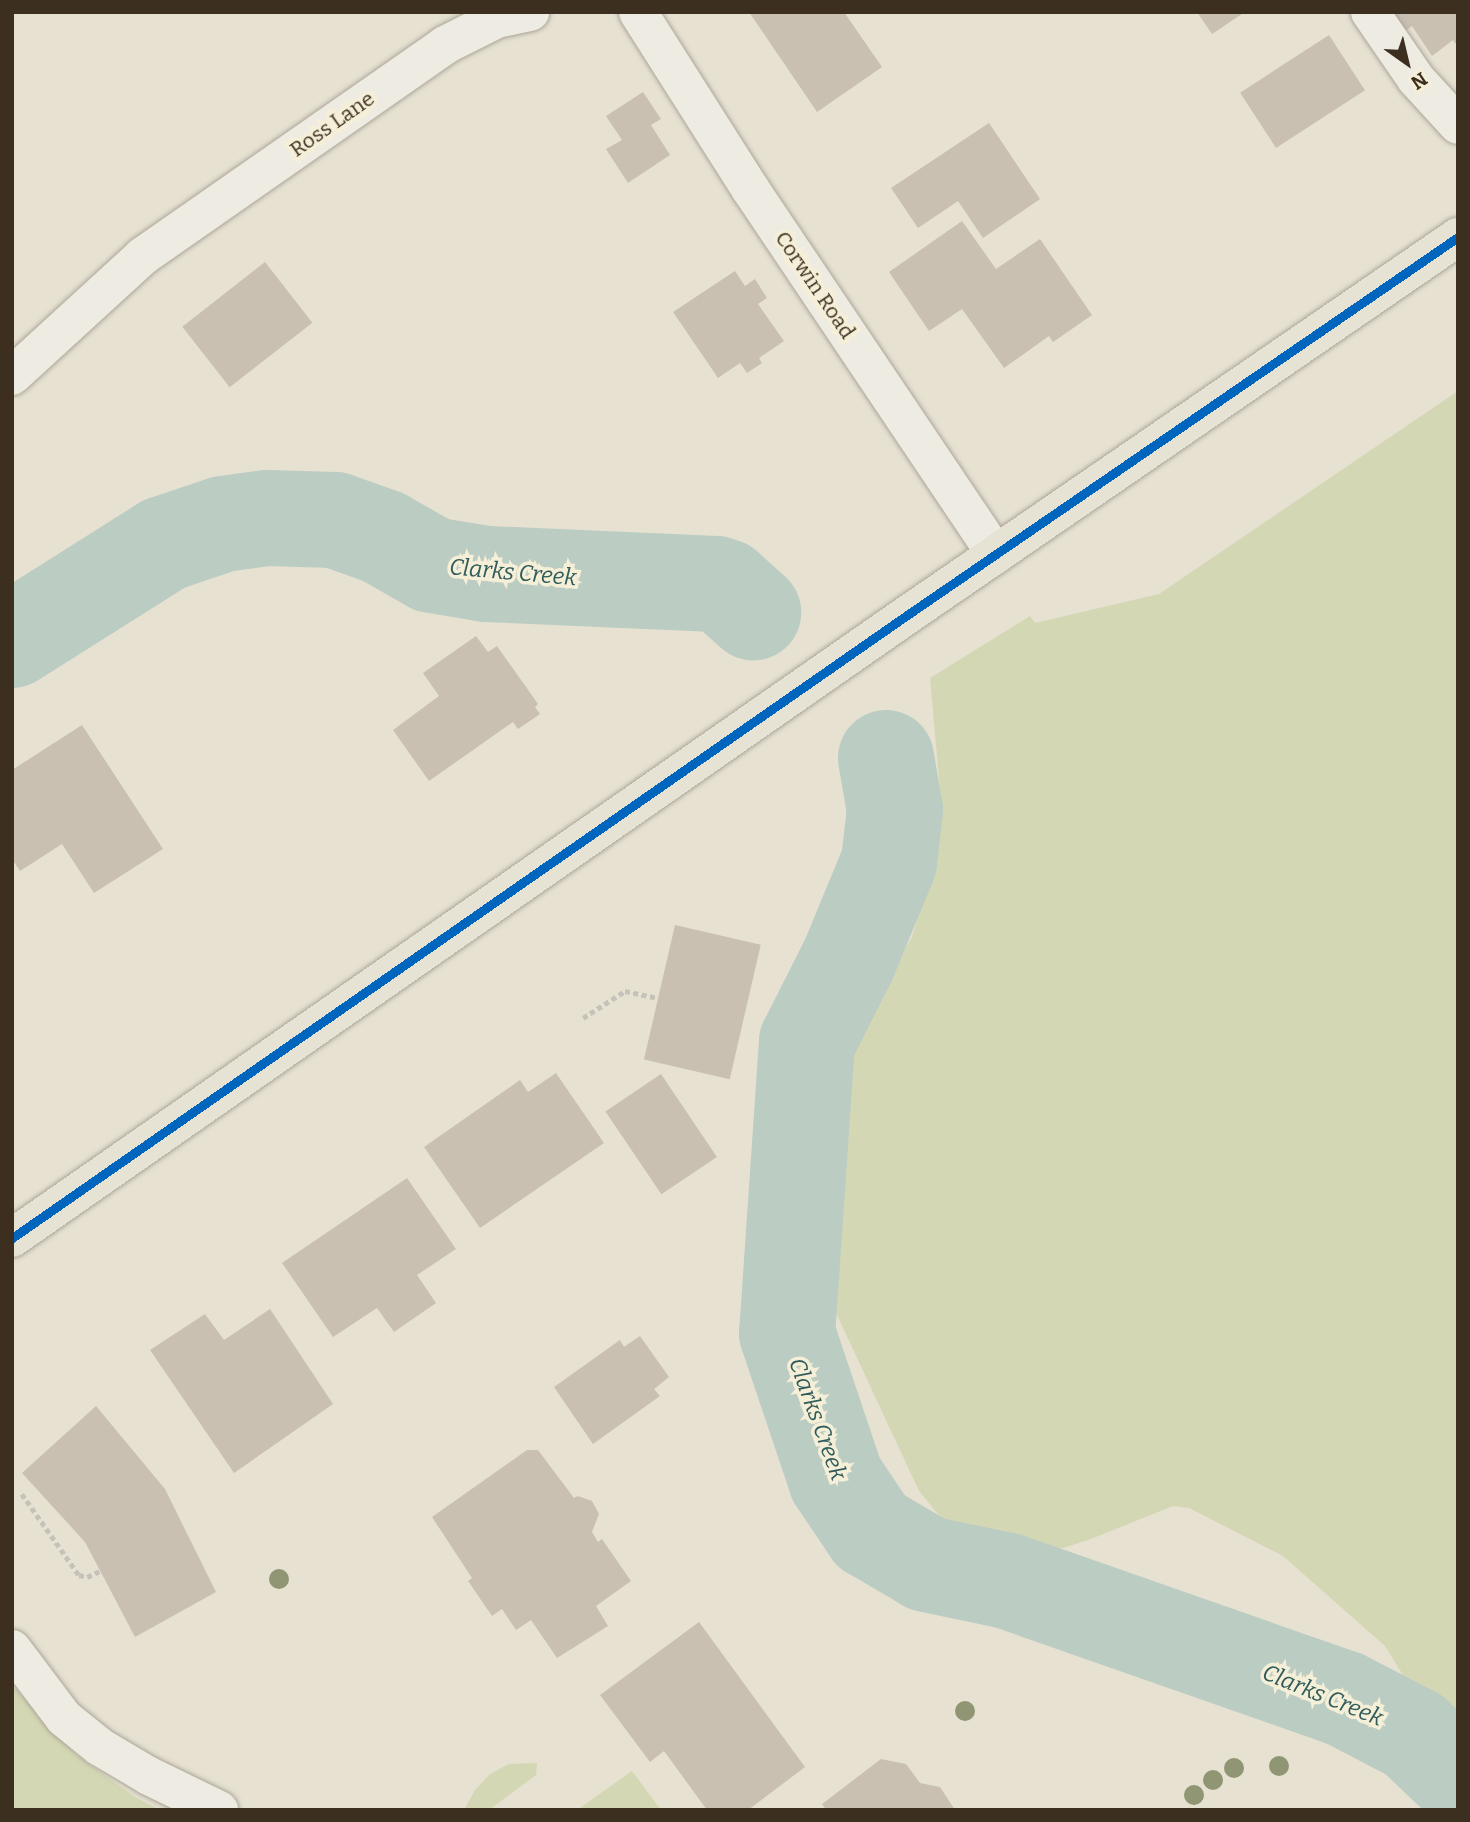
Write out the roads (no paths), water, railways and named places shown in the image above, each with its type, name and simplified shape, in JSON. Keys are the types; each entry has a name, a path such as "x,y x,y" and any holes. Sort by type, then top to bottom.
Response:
{"main road":[{"path":"12,1238 745,727 1458,237"}],"street":[{"name":"Ross Lane","path":"12,376 143,256 445,45 497,19 530,12"},
{"name":"Corwin Road","path":"638,12 751,190 996,554"},
{"path":"1370,12 1416,79 1458,125"},
{"path":"12,1649 64,1718 100,1747 149,1776 219,1810"}],"waterway":[{"name":"Clarks Creek","path":"12,640 164,544 223,524 267,518 335,520 383,537 432,565 487,574 716,584 725,587 753,612"},
{"name":"Clarks Creek","path":"886,758 895,810 889,862 849,959 807,1042 787,1333 836,1479 871,1531 927,1564 1008,1581 1343,1698 1414,1735 1458,1777"}]}
